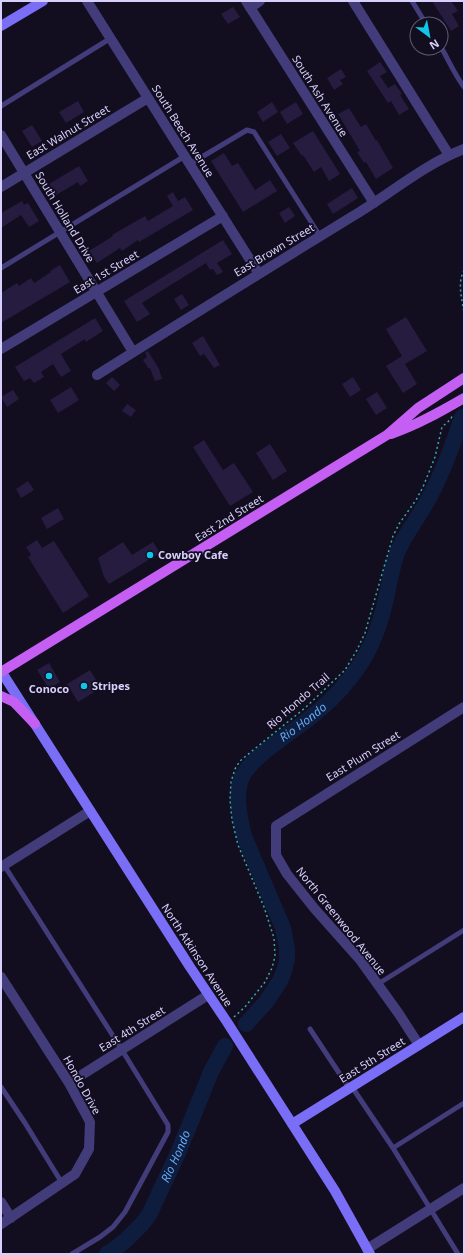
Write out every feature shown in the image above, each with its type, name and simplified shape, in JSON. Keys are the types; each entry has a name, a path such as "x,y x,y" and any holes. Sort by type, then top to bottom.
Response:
{"main road":[{"path":"1,26 43,1"},
{"name":"East 2nd Street","path":"1,671 387,435 418,408 464,378"},
{"name":"East 2nd Street","path":"387,435 418,423 460,400"},
{"name":"North Atkinson Avenue","path":"1,671 335,1191 369,1252"},
{"path":"1,696 14,702 35,724"},
{"name":"East 5th Street","path":"292,1124 464,1017"}],"street":[{"name":"South Beech Avenue","path":"87,1 259,274"},
{"path":"248,4 260,1"},
{"path":"353,1 449,155"},
{"name":"South Ash Avenue","path":"248,4 374,203"},
{"name":"East Walnut Street","path":"1,187 148,98"},
{"name":"South Holland Drive","path":"1,135 132,352"},
{"name":"East Brown Street","path":"97,375 374,203 426,168 449,155 464,149"},
{"name":"East 1st Street","path":"1,349 223,216"},
{"name":"East Plum Street","path":"276,826 464,707"},
{"path":"2,866 90,811"},
{"name":"North Greenwood Avenue","path":"276,826 276,855 287,874 314,908 361,961 419,1045"},
{"name":"Hondo Drive","path":"1,1224 75,1174 89,1150 90,1122 69,1083 3,984"},
{"name":"East 4th Street","path":"69,1083 208,995"},
{"path":"369,1252 464,1188"},
{"path":"1,1202 11,1218"}],"lane":[{"path":"412,1 421,16"},
{"path":"1,106 111,38"},
{"path":"446,56 456,76 464,88"},
{"path":"1,268 187,160 247,130 254,132 320,236"},
{"path":"2,866 122,1050 168,1125 168,1132 125,1212 113,1227 100,1237 72,1254"},
{"path":"378,984 464,930"},
{"path":"310,1028 393,1148 458,1254"},
{"path":"1,1087 62,1183"},
{"path":"393,1148 464,1103"}],"path":[{"path":"464,270 461,276 460,285 464,313"},
{"name":"Rio Hondo Trail","path":"227,1022 245,1007 265,982 272,968 275,956 274,938 264,908 238,845 235,832 230,800 231,782 235,769 240,761 306,708 345,670 366,633 393,536 426,482 435,457 442,427 451,419 460,400"}],"building":[{"path":"432,1 451,1 458,11 452,14 459,26 451,31 449,28 449,16 442,16"},
{"path":"233,7 240,17 228,24 221,14"},
{"path":"380,62 387,72 380,76 388,88 395,84 402,94 400,95 409,109 399,115 391,101 388,103 367,71"},
{"path":"341,69 346,77 340,80 343,84 334,90 327,78"},
{"path":"78,101 84,112 66,123 59,112"},
{"path":"272,102 278,112 263,122 257,112"},
{"path":"296,102 303,114 287,124 280,112"},
{"path":"349,108 361,127 366,124 393,168 376,179 366,162 364,163 357,152 360,151 338,114"},
{"path":"32,125 42,141 32,147 22,131"},
{"path":"313,131 340,174 329,181 321,167 314,172 293,143"},
{"path":"281,134 290,148 277,156 268,142"},
{"path":"224,153 232,166 238,163 255,190 270,180 277,191 243,212 211,161"},
{"path":"79,166 88,181 80,186 78,182 56,195 49,184"},
{"path":"352,188 358,198 333,214 327,204"},
{"path":"173,192 178,201 185,197 193,210 139,242 138,240 122,251 120,248 97,263 89,251 113,236 112,235 145,216 148,221 173,206 167,196"},
{"path":"22,201 24,205 28,203 39,221 29,227 21,215 1,228 1,213"},
{"path":"289,207 295,216 285,223 279,213"},
{"path":"223,240 232,254 217,263 223,272 217,275 213,269 210,270 206,263 142,303 150,314 137,322 124,301"},
{"path":"60,265 70,282 1,323 1,293 17,283 19,286 31,278 34,283"},
{"path":"182,294 189,305 181,310 174,299"},
{"path":"406,317 427,351 405,364 417,384 403,393 386,366 402,356 386,329"},
{"path":"95,318 103,331 86,342 85,339 61,354 71,371 61,377 53,364 41,372 44,377 34,383 30,378 24,381 15,367"},
{"path":"203,336 220,365 214,368 204,354 200,356 192,343"},
{"path":"148,351 159,369 162,379 155,381 150,368 149,369 143,360 147,357 145,352"},
{"path":"112,377 120,385 114,391 106,383"},
{"path":"353,377 361,390 350,397 342,384"},
{"path":"71,387 79,400 58,413 50,400"},
{"path":"13,390 19,399 7,407 1,397"},
{"path":"377,392 387,408 376,415 366,399"},
{"path":"127,404 136,410 131,417 122,411"},
{"path":"204,440 223,470 234,463 253,492 230,506 193,447"},
{"path":"270,444 287,471 273,480 256,453"},
{"path":"28,481 34,490 21,498 16,489"},
{"path":"58,508 64,519 47,529 41,518"},
{"path":"37,540 42,548 54,541 89,596 63,613 28,557 31,555 26,547"},
{"path":"123,542 132,555 153,542 160,553 109,584 104,577 98,558"},
{"name":"Conoco","path":"49,663 60,682 49,689 37,670"},
{"name":"Stripes","path":"90,670 101,688 78,702 67,684"}],"waterway":[{"name":"Rio Hondo","path":"246,1024 266,1002 280,981 287,960 287,948 283,928 244,836 238,798 238,791 242,777 253,762 261,755 329,702 341,690 363,660 380,623 397,553 439,478 462,417"},
{"name":"Rio Hondo","path":"107,1254 126,1240 149,1215 178,1153 211,1072 225,1046"}],"place":[{"name":"Cowboy Cafe","path":"150,555"},
{"name":"Conoco","path":"49,676"},
{"name":"Stripes","path":"84,686"}]}
